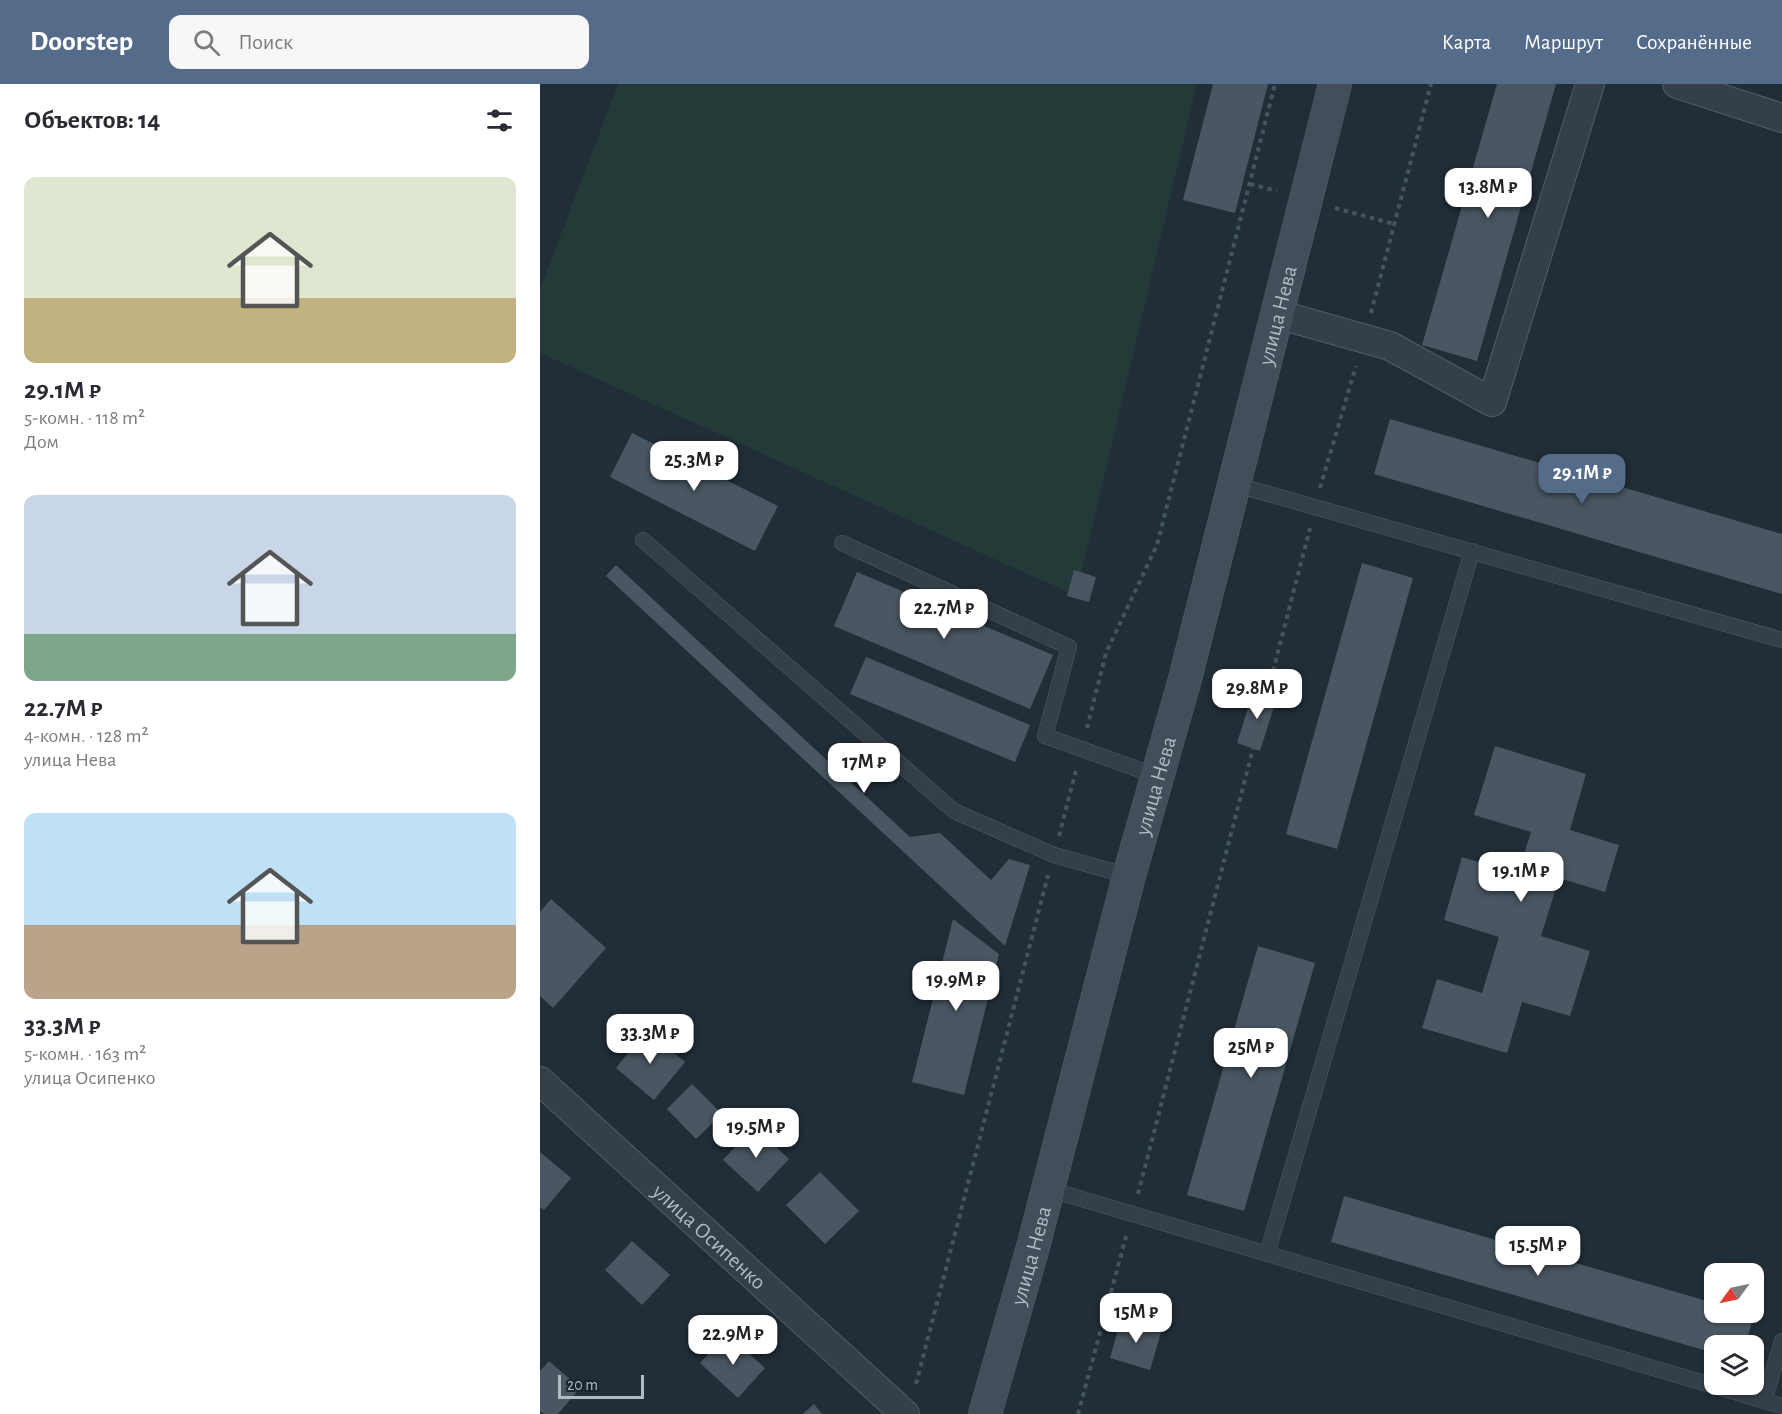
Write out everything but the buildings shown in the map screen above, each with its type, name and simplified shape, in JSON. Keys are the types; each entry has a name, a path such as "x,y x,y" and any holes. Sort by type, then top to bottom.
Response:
{"main road":[{"name":"улица Нева","path":"985,1414 1048,1189 1234,484 1335,84"}],"street":[{"path":"1277,314 1390,346 1492,402 1590,84"},
{"path":"1677,84 1782,118"},
{"name":"улица Осипенко","path":"540,1081 905,1414"}],"lane":[{"path":"1234,484 1782,640"},
{"path":"643,540 954,811 1054,855 1129,876"},
{"path":"842,543 1069,647 1045,736 1157,776"},
{"path":"1267,1254 1472,551"},
{"path":"1048,1189 1782,1406"},
{"path":"1764,1401 1782,1341"}],"path":[{"path":"1078,1414 1315,507 1364,338 1431,84"},
{"path":"1250,183 1277,191"},
{"path":"1329,206 1394,224"}],"green space":[{"path":"618,84 1197,84 1076,596 540,353 540,289"}]}
